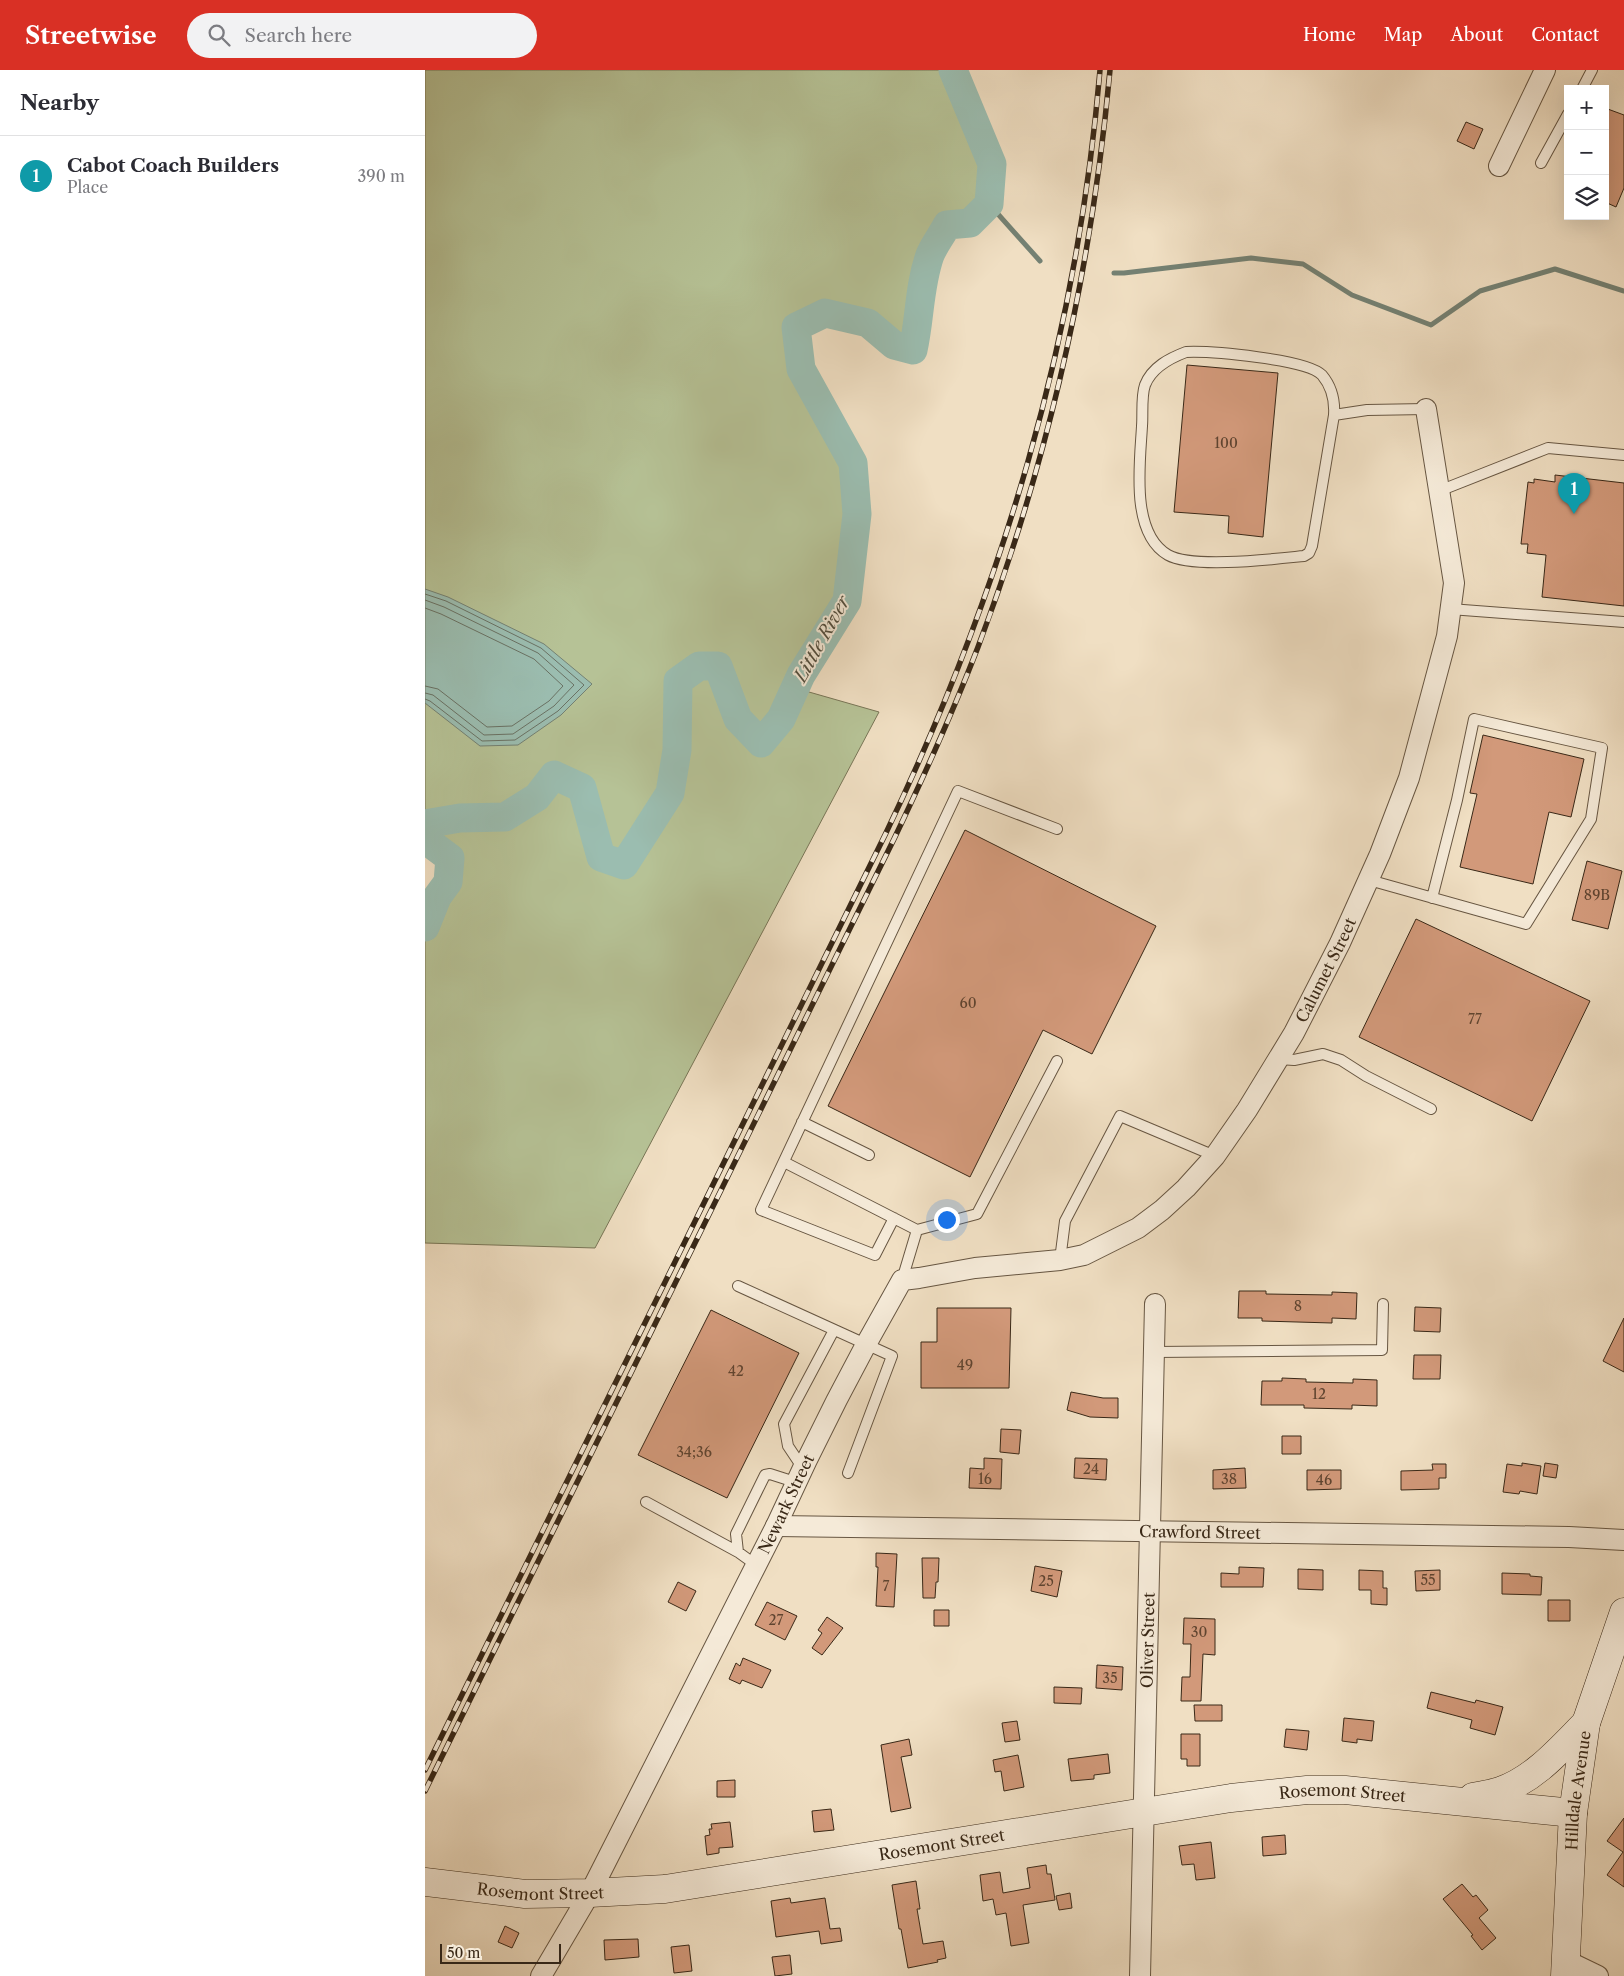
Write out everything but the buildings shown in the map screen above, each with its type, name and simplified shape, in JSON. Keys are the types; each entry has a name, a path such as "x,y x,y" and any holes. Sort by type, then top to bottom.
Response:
{"main road":[{"name":"Hilldale Avenue","path":"1566,1969 1573,1813 1586,1723 1624,1612"},
{"name":"Rosemont Street","path":"1458,1801 1500,1791 1529,1775 1557,1752 1586,1723"},
{"name":"Rosemont Street","path":"425,1882 525,1894 665,1889 1231,1798 1307,1790 1345,1790 1573,1813"}],"street":[{"path":"1499,166 1545,70"},
{"name":"Calumet Street","path":"1060,1260 1084,1255 1138,1228 1187,1188 1215,1156 1247,1110 1295,1033 1369,880 1409,778 1447,636 1454,583 1426,409"},
{"path":"902,1280 975,1268 1060,1260"},
{"name":"Newark Street","path":"541,1976 590,1893 756,1565 799,1474 866,1344 902,1280"},
{"name":"Oliver Street","path":"1140,1976 1155,1304"},
{"name":"Crawford Street","path":"775,1526 1594,1537 1624,1540"},
{"path":"1566,1969 1598,1976"}],"lane":[{"path":"1583,85 1592,70"},
{"path":"1541,163 1564,121"},
{"path":"1185,352 1197,352 1284,361 1321,374 1333,394 1334,415 1313,546 1309,553 1304,556 1245,562 1182,561 1165,554 1148,531 1140,502 1139,472 1145,385 1159,366 1171,357 1185,352"},
{"path":"1334,415 1367,410 1426,409"},
{"path":"1439,491 1547,448 1624,456"},
{"path":"1450,609 1624,622"},
{"path":"1369,880 1432,898 1525,924 1591,819 1602,748 1474,718 1457,800 1432,898"},
{"path":"894,1218 875,1254 761,1210 958,791 1057,830"},
{"path":"1279,1058 1293,1060 1323,1054 1341,1060 1366,1076 1431,1109"},
{"path":"784,1162 917,1230 977,1214 1057,1061"},
{"path":"1060,1260 1065,1221 1120,1116 1215,1156"},
{"path":"803,1122 869,1155"},
{"path":"902,1280 917,1230"},
{"path":"738,1286 892,1356 847,1473"},
{"path":"1154,1352 1382,1350 1383,1304"},
{"path":"738,1552 736,1534 765,1475 799,1474 788,1446 784,1424 834,1330"},
{"path":"646,1502 738,1552 756,1565"}],"shaded area":[{"path":"425,70 952,70 992,164 989,204 970,223 947,225 930,255 913,350 868,323 825,313 796,327 801,369 853,463 855,597 795,688 879,712 595,1248 425,1243 425,927 437,897 448,882 450,858 427,841 425,828","holes":["792,693 781,719 764,739","677,696 677,750 671,784","733,704 758,739 738,719","551,778 537,797 509,814"]}],"water":[{"path":"425,589 448,597 544,644 592,684 561,715 518,745 480,746 425,703"}],"waterway":[{"name":"Little River","path":"425,824 460,818 505,817 537,797 554,775 582,788 601,857 624,865 670,793 677,750 678,681 699,666 718,666 738,719 761,743 781,719 801,675 847,601 857,514 853,463 801,369 796,327 825,313 868,323 894,345 913,350 926,267 932,251 947,225 970,223 989,204 992,164 953,70"},
{"path":"989,204 1040,261"},
{"path":"1114,273 1251,258 1303,264 1352,295 1431,325 1480,291 1555,269 1624,291"},
{"name":"Little River","path":"425,828 427,841 450,858 448,882 437,897 425,927"}],"railway":[{"path":"425,1770 885,835 927,743 965,650 998,557 1028,462 1053,366 1073,269 1089,170 1100,70"},
{"path":"425,1791 894,839 938,744 978,647 1026,507 1063,363 1092,217 1110,70"}],"place":[{"name":"Cabot Coach Builders","path":"1574,514"}]}
